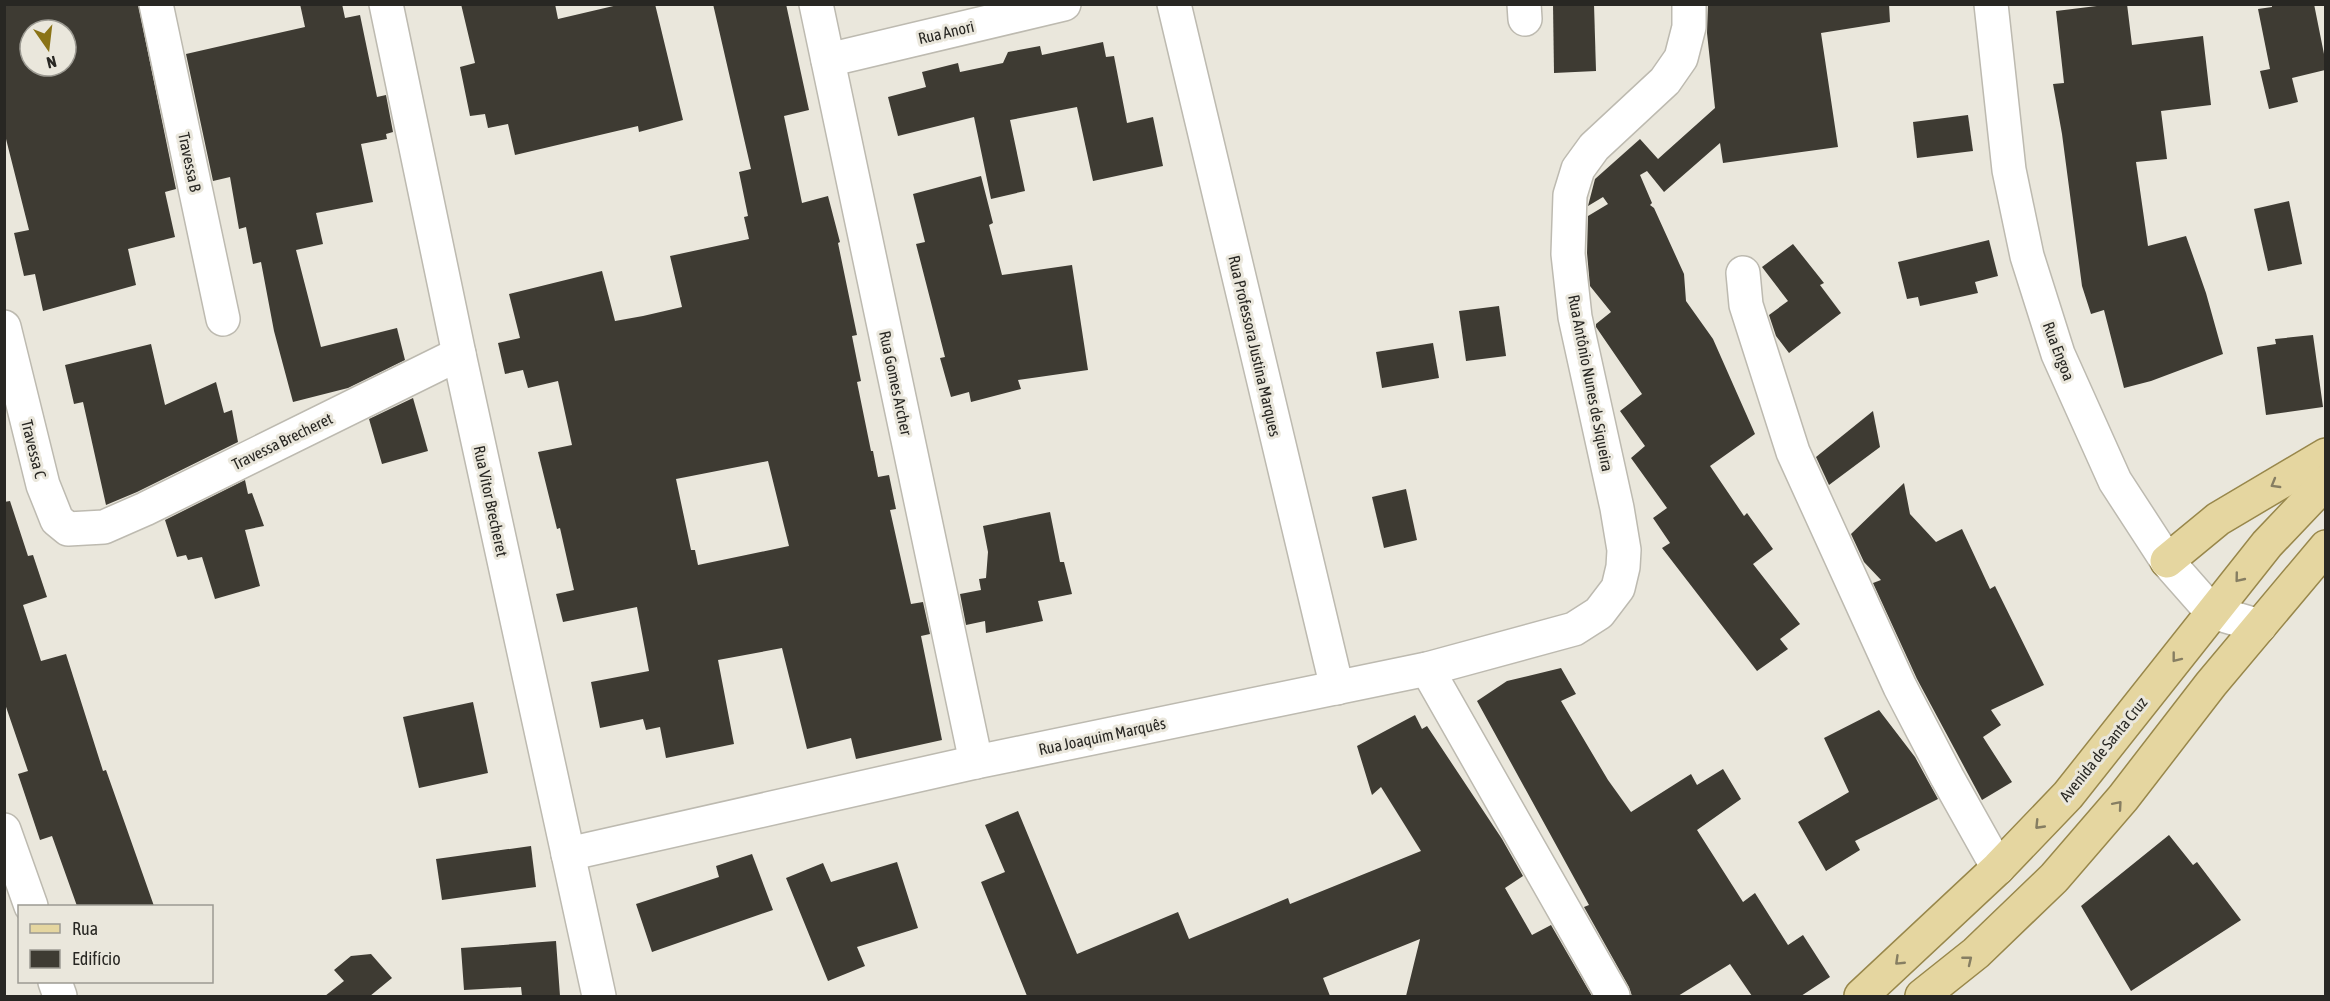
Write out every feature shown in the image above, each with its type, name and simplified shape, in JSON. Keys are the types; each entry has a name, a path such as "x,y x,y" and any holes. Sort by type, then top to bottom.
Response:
{"main road":[{"path":"2167,561 2218,519 2325,455"},
{"name":"Avenida de Santa Cruz","path":"1862,996 1998,868 2068,795 2267,544 2325,482"},
{"path":"1922,996 1976,954 2054,878 2123,798 2211,684 2325,548"}],"street":[{"name":"Travessa B","path":"156,4 224,319"},
{"name":"Rua Vitor Brecheret","path":"386,4 459,354 599,996"},
{"name":"Rua Gomes Archer","path":"816,4 976,762"},
{"name":"Rua Anori","path":"828,60 1064,4"},
{"name":"Rua Professora Justina Marques","path":"1174,4 1336,688"},
{"name":"Rua Antônio Nunes de Siqueira","path":"1618,588 1624,550 1575,317 1568,254 1570,195 1578,169 1594,147 1665,81 1681,58 1689,27 1689,4"},
{"name":"Rua Engoa","path":"1991,4 2009,170 2027,256 2058,354 2115,481 2167,561 2212,612"},
{"path":"1743,273 1746,305 1793,452 1900,687 1998,868"},
{"name":"Travessa C","path":"4,327 43,485 57,520 68,529 105,527"},
{"name":"Travessa Brecheret","path":"105,527 459,354"},
{"name":"Rua Joaquim Marquês","path":"568,855 976,762 1427,669 1574,629 1599,613 1618,588"},
{"path":"2212,612 2260,626"},
{"path":"1427,669 1613,996"},
{"path":"4,830 31,905"}],"building":[{"path":"4,4 138,4 176,189 165,192 175,237 128,249 136,285 43,311 35,274 24,276 14,233 29,230 4,131"},
{"path":"300,4 342,4 345,18 360,15 377,97 386,95 393,132 386,134 387,139 361,144 373,202 316,213 323,244 296,250 321,347 397,328 405,360 348,388 293,402 274,331 261,262 253,264 246,227 239,229 230,177 213,181 186,54 305,27"},
{"path":"461,4 555,4 558,19 622,4 655,4 683,120 639,132 638,126 515,155 508,124 488,128 485,114 470,116 460,67 475,63"},
{"path":"713,4 786,4 809,110 784,116 802,203 828,196 840,242 838,243 857,335 852,336 861,381 857,382 871,451 873,451 878,477 889,475 896,509 890,510 911,604 923,602 930,634 921,636 942,740 856,759 851,738 807,749 782,648 718,660 734,744 666,758 660,727 646,730 643,719 600,728 591,682 649,671 637,607 563,622 556,594 574,590 560,528 557,529 538,452 572,445 558,381 528,388 523,370 505,374 498,343 520,338 509,294 602,271 615,321 682,307 670,256 749,239 744,217 748,216 739,172 751,169","holes":["768,461 789,546 698,565 695,550 691,550 676,479"]},
{"path":"1553,4 1594,4 1596,71 1554,73"},
{"path":"1708,4 1889,4 1890,22 1821,33 1838,147 1723,163 1720,143 1664,192 1647,171 1640,175 1652,203 1650,205 1654,208 1684,274 1686,301 1713,339 1755,434 1710,466 1744,516 1747,513 1773,549 1753,564 1800,624 1780,639 1788,649 1757,671 1662,548 1670,543 1653,518 1667,508 1631,458 1645,446 1620,411 1642,394 1596,327 1596,324 1611,312 1590,286 1587,253 1588,216 1608,204 1603,197 1588,206 1595,179 1640,139 1658,159 1715,108 1707,33"},
{"path":"2127,4 2132,45 2203,36 2211,105 2161,111 2167,159 2136,162 2148,246 2186,236 2206,293 2223,354 2151,381 2124,388 2104,310 2091,314 2082,286 2062,134 2053,84 2064,83 2056,11"},
{"path":"2272,4 2314,4 2325,59 2325,70 2292,78 2298,102 2269,109 2260,71 2270,69 2258,9 2272,7"},
{"path":"1103,42 1106,57 1114,56 1127,123 1153,117 1163,166 1093,181 1077,107 1010,120 1025,191 991,199 974,117 898,136 888,97 926,87 922,72 958,63 960,72 1003,63 1008,52 1040,46 1042,55"},
{"path":"1968,115 1973,151 1917,158 1913,122"},
{"path":"981,176 993,223 989,225 1002,275 1072,265 1088,370 1018,380 1021,389 971,402 969,392 951,397 940,358 945,357 916,244 925,242 913,194"},
{"path":"2289,201 2302,264 2268,271 2254,209"},
{"path":"1989,240 1998,276 1975,282 1978,293 1920,306 1918,297 1907,299 1898,262"},
{"path":"1793,244 1824,283 1820,285 1841,313 1789,353 1776,336 1769,315 1788,301 1762,267"},
{"path":"1499,306 1506,356 1466,361 1459,311"},
{"path":"2313,335 2323,407 2266,415 2257,347 2276,344 2275,339"},
{"path":"1433,343 1439,378 1382,388 1376,352"},
{"path":"151,344 165,405 216,382 224,413 232,410 238,442 106,505 83,402 74,404 65,365"},
{"path":"413,398 428,451 382,464 369,419"},
{"path":"1873,411 1880,447 1829,485 1816,457"},
{"path":"245,480 248,494 252,493 264,526 245,530 260,586 215,599 202,557 188,560 186,555 177,557 165,520"},
{"path":"1904,483 1910,514 1936,542 1962,529 1990,589 1995,586 2044,685 1991,710 2001,725 1983,737 2012,782 1982,800 1917,679 1873,583 1881,580 1864,562 1851,534"},
{"path":"1406,489 1417,540 1384,548 1372,497"},
{"path":"10,501 28,556 33,555 47,597 23,605 41,661 66,654 103,771 106,770 154,905 77,905 52,836 40,840 18,774 28,771 4,701 4,502"},
{"path":"1050,512 1060,562 1064,562 1072,594 1038,601 1043,621 986,633 985,621 966,625 960,594 981,590 979,579 986,578 988,552 983,526"},
{"path":"1561,668 1576,694 1561,701 1608,780 1631,812 1691,774 1697,785 1723,769 1741,799 1697,830 1743,902 1755,893 1788,945 1803,935 1830,977 1801,996 1752,996 1730,964 1678,996 1632,996 1584,907 1589,905 1477,701 1507,681"},
{"path":"473,702 488,773 419,788 403,717"},
{"path":"1879,710 1915,757 1938,799 1855,841 1860,850 1826,871 1798,822 1849,792 1824,738"},
{"path":"1415,715 1422,729 1427,726 1502,839 1523,876 1505,888 1532,935 1551,925 1592,996 1406,996 1420,939 1323,978 1330,996 1027,996 981,882 1005,872 985,825 1018,811 1077,954 1178,912 1189,939 1288,898 1290,904 1421,851 1381,787 1372,795 1357,746"},
{"path":"2169,835 2193,865 2197,862 2241,920 2131,991 2081,906"},
{"path":"531,846 536,887 442,900 436,859"},
{"path":"752,854 773,910 652,952 636,904 719,877 716,866"},
{"path":"897,862 918,928 857,947 865,966 828,981 786,878 823,863 831,882"},
{"path":"556,941 560,996 522,996 521,987 464,990 461,948"},
{"path":"371,954 392,978 370,996 325,996 344,981 334,970 351,956"}]}
